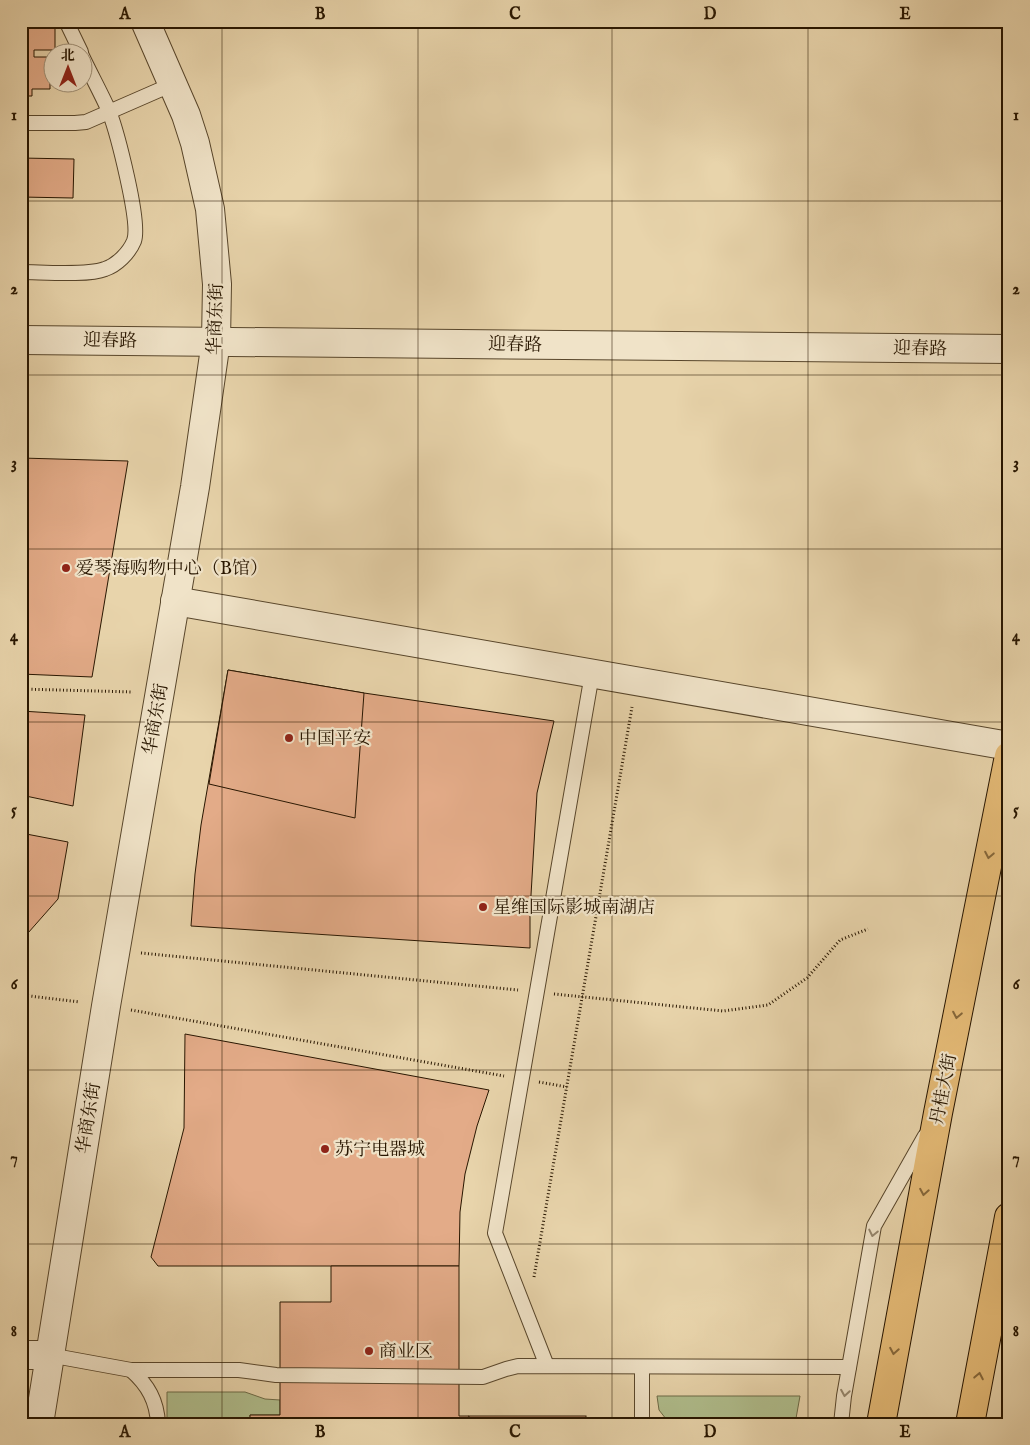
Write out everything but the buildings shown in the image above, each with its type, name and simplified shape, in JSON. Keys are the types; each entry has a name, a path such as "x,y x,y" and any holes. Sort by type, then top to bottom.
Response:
{"main road":[{"name":"丹桂大街","path":"881,1424 938,1113 1009,756"},
{"path":"970,1424 1009,1217"}],"street":[{"name":"华商东街","path":"39,1424 216,341 217,284 210,209 195,143 173,84 145,21"},
{"name":"迎春路","path":"21,340 1009,349"},
{"path":"175,601 1009,746"},
{"path":"21,1356 49,1355"}],"lane":[{"path":"66,21 76,42"},
{"path":"21,272 91,272 104,270 116,263 127,253 135,240 136,225 132,198 109,113 92,77"},
{"path":"21,122 80,123 109,113 173,84"},
{"path":"547,1366 495,1233 592,674"},
{"path":"841,1424 874,1226 938,1113"},
{"path":"49,1355 131,1370 239,1370 276,1375 483,1377 511,1367 547,1366 849,1367"},
{"path":"642,1367 643,1422"},
{"path":"131,1370 143,1380 150,1391 156,1403 158,1424"}],"path":[{"path":"533,1280 636,682"},
{"path":"21,690 159,693"},
{"path":"544,993 723,1011 768,1005 807,978 840,940 868,929"},
{"path":"115,950 525,991"},
{"path":"21,995 106,1006 508,1077"},
{"path":"538,1082 567,1087"}],"green space":[{"path":"167,1392 245,1392 265,1399 280,1400 280,1415 250,1415 250,1420 210,1420 207,1424 167,1424"},
{"path":"657,1396 800,1396 795,1424 670,1424 659,1410"}],"place":[{"name":"爱琴海购物中心（B馆）","path":"66,568"},
{"name":"中国平安","path":"289,738"},
{"name":"星维国际影城南湖店","path":"483,907"},
{"name":"苏宁电器城","path":"325,1149"},
{"name":"商业区","path":"369,1351"}]}
